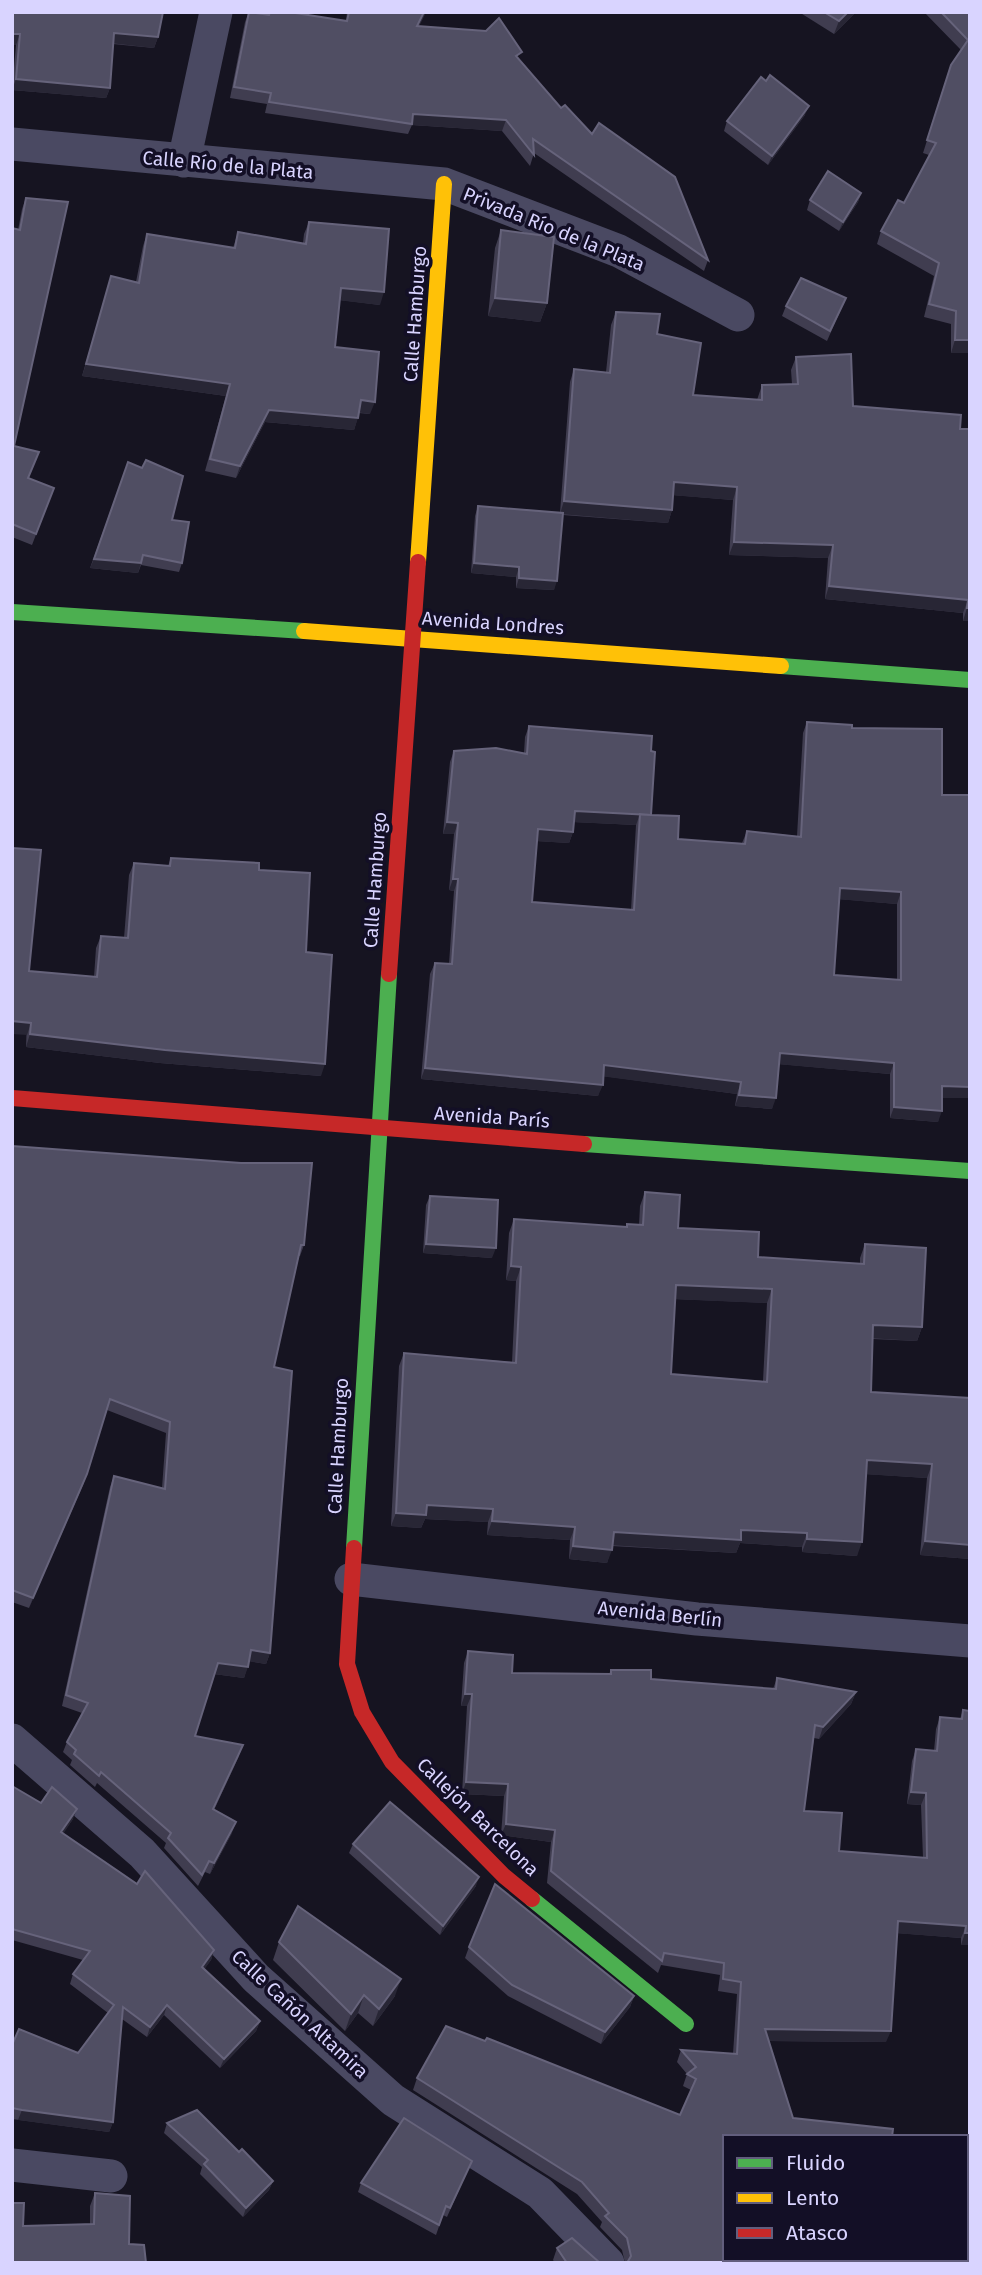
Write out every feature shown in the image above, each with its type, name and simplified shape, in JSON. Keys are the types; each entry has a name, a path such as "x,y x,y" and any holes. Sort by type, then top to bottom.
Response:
{"street":[{"path":"184,161 216,12"},
{"name":"Calle Río de la Plata","path":"12,144 444,184"},
{"name":"Privada Río de la Plata","path":"444,184 619,251 738,315"},
{"name":"Calle Hamburgo","path":"351,1579 378,1130 444,184"},
{"name":"Avenida Londres","path":"12,612 414,638 970,680"},
{"name":"Avenida París","path":"12,1098 378,1130 970,1171"},
{"name":"Avenida Berlín","path":"351,1579 697,1619 970,1642"},
{"name":"Callejón Barcelona","path":"351,1579 347,1664 362,1712 392,1762 504,1875 686,2024"},
{"name":"Calle Cañón Altamira","path":"12,1740 142,1853 256,1978 393,2100 540,2193 608,2263"},
{"path":"12,2165 111,2176"}],"building":[{"path":"12,12 163,12 158,37 114,33 110,88 16,79 20,34 12,34"},
{"path":"249,12 269,15 270,12 289,12 347,21 349,12 424,12 417,26 486,31 499,18 522,52 516,56 561,108 565,105 592,134 599,123 675,177 708,260 533,139 534,155 506,120 413,114 412,124 269,102 271,93 234,87"},
{"path":"824,12 848,12 839,21"},
{"path":"941,12 970,12 970,340 955,340 956,311 929,304 939,263 881,231 898,200 904,203 936,143 927,140 951,65 968,40"},
{"path":"770,75 809,106 772,156 727,121 761,77 766,81"},
{"path":"828,171 861,193 843,222 810,200"},
{"path":"26,198 68,202 14,446 39,452 28,478 54,488 36,534 12,524 12,228 20,230"},
{"path":"309,222 389,229 384,292 341,288 335,347 379,352 375,402 361,400 358,418 269,410 240,466 210,459 230,384 86,364 111,276 139,283 147,234 235,248 238,232 306,244"},
{"path":"501,230 554,237 547,303 495,298"},
{"path":"801,278 846,298 830,331 786,306"},
{"path":"616,312 660,314 657,334 701,343 693,395 762,400 762,385 798,384 796,357 851,354 853,406 961,415 960,429 970,429 970,608 967,608 968,600 829,586 833,545 734,542 737,487 674,482 672,510 564,501 574,369 610,373"},
{"path":"146,460 183,476 172,520 189,522 182,563 143,555 141,563 94,559 128,462 142,468"},
{"path":"478,506 563,513 557,581 519,578 519,567 474,563"},
{"path":"807,722 852,725 852,728 942,729 942,795 970,795 970,1087 942,1086 942,1111 894,1107 894,1063 780,1053 776,1098 739,1095 741,1082 604,1065 603,1085 425,1068 435,963 452,964 458,879 453,879 458,823 447,822 454,751 496,748 527,754 529,726 652,736 651,751 655,752 651,815 679,816 678,839 745,844 747,831 801,837","holes":["575,811 640,814 634,910 532,902 538,829 573,832","840,888 901,892 901,980 834,975"]},
{"path":"12,848 41,850 29,971 97,977 101,936 128,938 134,863 170,866 171,858 259,863 259,870 310,873 306,952 332,955 325,1064 165,1050 30,1034 31,1023 12,1021"},
{"path":"12,1146 241,1163 312,1163 304,1245 301,1245 274,1367 292,1371 270,1653 251,1650 248,1667 218,1663 195,1736 243,1745 213,1809 236,1822 214,1863 209,1861 202,1875 168,1838 171,1833 101,1772 99,1776 74,1754 76,1750 67,1742 88,1703 66,1695 114,1476 165,1489 170,1422 110,1399 87,1474 33,1598 12,1590"},
{"path":"645,1192 680,1195 678,1228 759,1232 758,1257 864,1264 865,1244 926,1248 922,1327 873,1325 871,1392 970,1398 970,1545 925,1541 932,1464 867,1460 862,1542 807,1539 807,1533 741,1530 741,1540 614,1532 612,1550 573,1546 575,1527 492,1521 493,1509 427,1505 426,1515 396,1513 404,1353 516,1363 521,1267 511,1266 514,1219 627,1227 627,1224 643,1225","holes":["676,1285 772,1289 767,1382 671,1374"]},
{"path":"430,1196 498,1200 496,1248 426,1244"},
{"path":"468,1651 513,1655 512,1673 611,1674 611,1670 651,1670 651,1679 776,1689 777,1678 856,1692 823,1727 815,1725 804,1811 842,1813 839,1851 927,1858 926,1793 911,1792 916,1749 937,1751 940,1717 962,1719 963,1710 970,1711 970,1933 965,1933 966,1926 898,1921 891,2031 765,2029 793,2118 893,2129 892,2135 723,2135 723,2261 779,2261 776,2263 627,2263 631,2256 627,2238 605,2216 609,2213 582,2182 417,2078 446,2026 485,2041 487,2038 680,2115 696,2079 687,2074 696,2067 681,2050 737,2054 741,1982 723,1979 724,1963 664,1953 662,1961 551,1871 555,1830 506,1824 508,1784 466,1782 472,1694 465,1694"},
{"path":"12,1786 41,1803 52,1787 77,1809 61,1832 137,1884 145,1871 214,1950 202,1967 260,2021 224,2059 167,2005 150,2027 123,2007 113,2122 12,2108 12,2045 19,2029 78,2053 114,2005 73,1974 90,1951 12,1929"},
{"path":"390,1802 479,1877 443,1926 353,1844"},
{"path":"495,1884 634,1996 605,2032 512,1985 469,1947"},
{"path":"298,1906 401,1979 379,2009 364,1995 351,2014 279,1942"},
{"path":"197,2110 239,2152 242,2149 273,2181 246,2208 204,2164 208,2160 167,2123"},
{"path":"404,2118 472,2161 450,2208 446,2206 439,2225 361,2183"},
{"path":"95,2193 130,2196 129,2244 144,2245 146,2263 12,2263 12,2203 24,2203 23,2226 94,2224"},
{"path":"970,2207 970,2263 945,2263 944,2261 968,2261"},
{"path":"572,2238 600,2263 567,2263 557,2248"}],"traffic: fast":[{"path":"12,612 304,631"},
{"path":"781,666 970,680"},
{"path":"354,1548 389,974"},
{"path":"584,1144 970,1171"},
{"path":"532,1899 686,2024"}],"traffic: slow":[{"path":"418,562 444,184"},
{"path":"304,631 781,666"}],"traffic: jam":[{"path":"389,974 418,562"},
{"path":"12,1098 584,1144"},
{"path":"354,1548 347,1664 362,1712 392,1762 504,1876 532,1899"}]}
